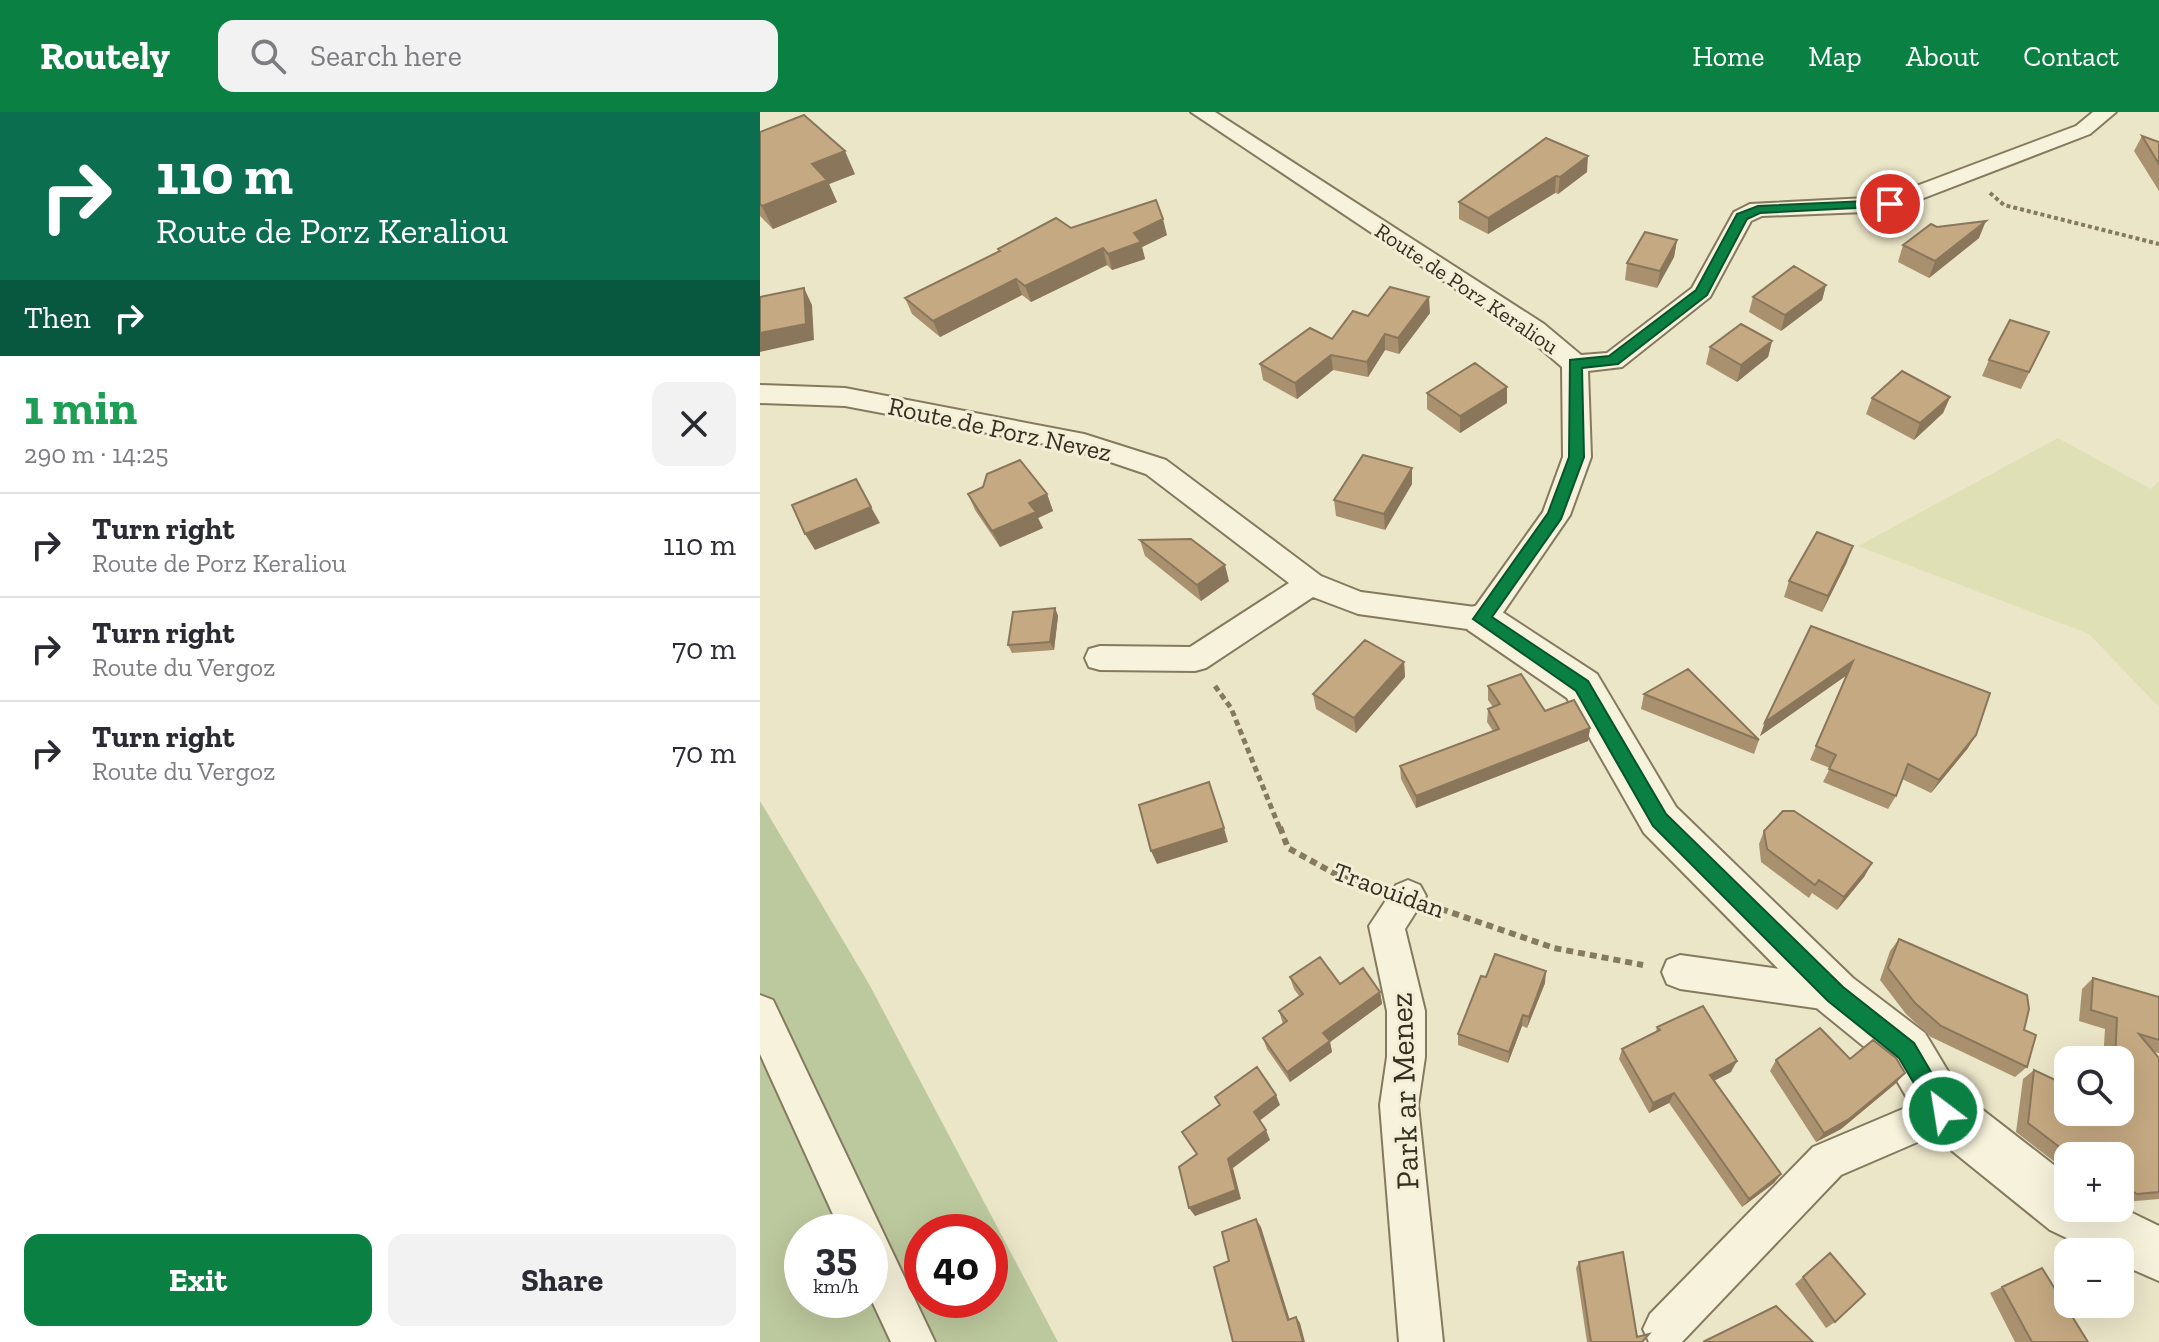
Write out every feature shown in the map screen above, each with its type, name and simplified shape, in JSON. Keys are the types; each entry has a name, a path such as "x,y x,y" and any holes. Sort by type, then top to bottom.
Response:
{"street":[{"name":"Route de Porz Keraliou","path":"1201,112 1535,330 1575,364 1577,457 1572,472 1556,515 1482,619"},
{"path":"1575,364 1613,361 1702,292 1742,217 1758,209 1890,204 2083,130 2106,112"},
{"name":"Route de Porz Nevez","path":"760,394 861,399 1075,440 1156,467 1311,584 1358,603 1482,619"},
{"path":"1100,658 1195,659 1311,584"},
{"path":"1482,619 1582,686 1660,820 1836,994 1907,1050 1943,1111 2069,1211 2159,1254"},
{"name":"Park ar Menez","path":"1408,896 1387,926 1406,1011 1406,1057 1399,1105 1421,1342"},
{"path":"1680,972 1836,994"},
{"path":"760,1013 854,1214"},
{"path":"1665,1329 1827,1161 1943,1111"},
{"path":"888,1289 913,1342"}],"path":[{"path":"1968,174 2004,205 2159,244"},
{"name":"Traouidan","path":"1195,659 1231,708 1288,848 1341,877 1408,896 1554,948 1680,972"}],"green space":[{"path":"2058,438 2151,489 2159,481 2159,707 2089,634 1858,546"},
{"path":"760,801 869,984 990,1214 904,1214 904,1318 1008,1318 1008,1247 1058,1342 760,1342"}],"building":[{"path":"804,115 845,151 812,164 827,180 762,206 760,132"},
{"path":"2142,136 2159,142 2159,164"},
{"path":"1546,138 1588,156 1560,177 1556,176 1488,218 1459,202"},
{"path":"1156,200 1163,219 1134,233 1141,242 1108,254 1103,248 1025,286 1016,279 933,321 905,298 1000,251 998,249 1056,218 1071,228"},
{"path":"1986,221 1935,261 1903,245 1931,224 1937,227"},
{"path":"1645,232 1677,240 1660,271 1627,263"},
{"path":"1794,266 1826,285 1785,315 1753,297"},
{"path":"1390,287 1429,297 1398,338 1385,334 1367,362 1331,355 1295,383 1260,364 1310,328 1332,339 1353,311 1368,316"},
{"path":"804,288 806,324 760,333 760,297"},
{"path":"2010,320 2049,332 2029,372 1989,360"},
{"path":"1741,324 1772,341 1741,365 1710,347"},
{"path":"1475,363 1507,387 1460,416 1427,393"},
{"path":"1902,371 1950,397 1920,423 1872,398"},
{"path":"1363,455 1412,468 1384,514 1334,500"},
{"path":"1020,460 1047,494 1029,503 1036,512 992,531 968,494 983,487 987,474"},
{"path":"856,479 871,507 805,534 792,505"},
{"path":"1817,532 1853,546 1828,596 1789,581"},
{"path":"1191,539 1225,565 1197,585 1140,540"},
{"path":"1055,608 1050,642 1008,645 1013,612"},
{"path":"1811,626 1990,693 1976,735 1939,780 1908,764 1896,796 1829,769 1836,755 1816,746 1853,661 1765,722"},
{"path":"1365,640 1404,662 1354,718 1313,694"},
{"path":"1688,669 1759,740 1644,694"},
{"path":"1521,674 1545,711 1574,700 1590,728 1416,796 1400,766 1499,729 1488,709 1500,704 1488,686"},
{"path":"1209,782 1224,828 1151,851 1139,805"},
{"path":"1783,811 1794,811 1872,863 1844,897 1819,880 1815,885 1767,849 1764,831"},
{"path":"1899,939 2027,995 2029,1009 2024,1030 2036,1035 2027,1067 1941,1026 1915,1003 1888,968"},
{"path":"1495,954 1546,971 1529,1017 1523,1015 1509,1052 1458,1034 1481,976 1486,977"},
{"path":"1320,957 1340,984 1363,968 1380,992 1323,1033 1330,1041 1287,1072 1263,1038 1287,1021 1279,1011 1303,994 1290,977"},
{"path":"2093,978 2159,997 2159,1040 2139,1034 2159,1058 2159,1192 2134,1192 2134,1142 2054,1143 2028,1123 2034,1070 2054,1079 2054,1126 2134,1126 2134,1046 2116,1046 2117,1018 2091,1010"},
{"path":"1703,1006 1737,1061 1710,1075 1781,1174 1749,1199 1674,1093 1653,1103 1622,1049 1660,1030 1657,1027"},
{"path":"1820,1028 1850,1059 1873,1040 1896,1058 1905,1073 1849,1119 1824,1133 1776,1060"},
{"path":"1257,1067 1276,1095 1254,1112 1266,1130 1228,1159 1236,1190 1189,1208 1179,1167 1197,1154 1182,1132 1220,1105 1215,1097"},
{"path":"1256,1219 1288,1320 1296,1317 1303,1342 1233,1342 1214,1267 1229,1261 1222,1232"},
{"path":"1623,1252 1637,1337 1649,1334 1642,1342 1591,1342 1579,1262"},
{"path":"1830,1253 1865,1294 1835,1322 1803,1277"},
{"path":"2042,1268 2054,1287 2054,1318 2073,1318 2088,1342 2032,1342 2002,1287"},
{"path":"1776,1306 1813,1342 1703,1342"}],"route":[{"path":"1890,204 1758,209 1742,217 1702,292 1613,361 1575,364 1577,457 1556,515 1482,619 1582,686 1660,820 1836,994 1907,1050 1943,1111"}]}
